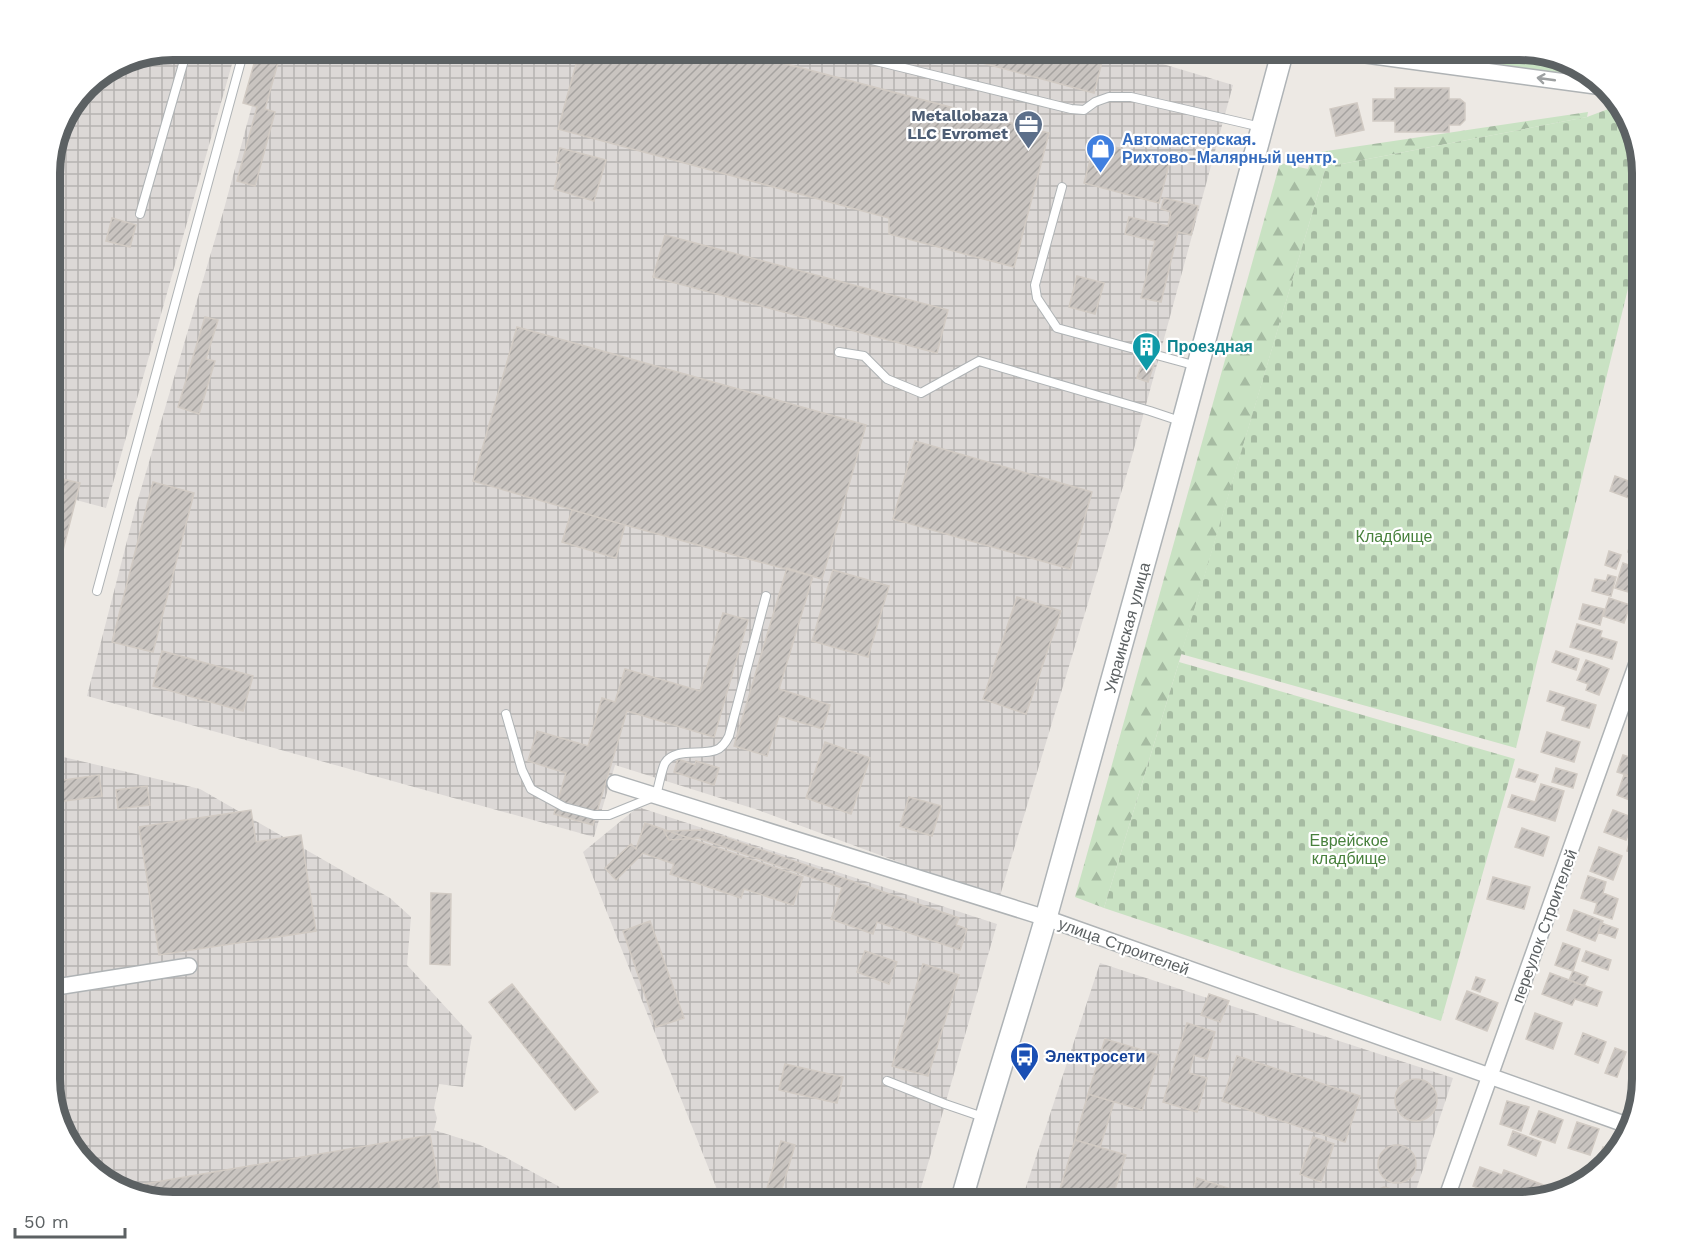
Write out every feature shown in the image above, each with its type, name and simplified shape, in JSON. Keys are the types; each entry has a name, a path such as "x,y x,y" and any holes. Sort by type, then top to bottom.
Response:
{"street":[{"name":"Украинская улица","path":"964,1192 1046,918 1184,423 1280,60"},
{"path":"1403,60 1590,85"},
{"name":"переулок Строителей","path":"1449,1192 1632,677"},
{"name":"улица Строителей","path":"615,783 1046,918 1622,1123"},
{"path":"60,986 189,966"}],"lane":[{"path":"140,214 184,60"},
{"path":"97,591 241,60"},
{"path":"872,60 1071,109 1083,110 1108,97 1131,97 1262,127"},
{"path":"1062,187 1035,285 1036,298 1057,328 1199,367"},
{"path":"839,351 864,356 887,379 921,393 980,361 1184,423"},
{"path":"506,714 522,770 531,789 564,807 594,815 609,815 656,796 665,763 673,756 717,750 724,745 729,736 766,596"},
{"path":"887,1081 985,1117"}],"shaded area":[{"path":"233,60 106,508 60,496 60,166 64,144 83,104 110,79 123,72 158,61"},
{"path":"264,60 1149,60 1233,85 1131,460 999,899 755,809 615,765 594,837 87,696 136,506 224,209"},
{"path":"60,756 200,789 390,898 411,917 407,965 472,1036 463,1087 439,1084 434,1108 437,1118 434,1130 478,1144 558,1186 565,1192 173,1192 137,1186 104,1169 83,1148 75,1135 66,1115 60,1086"},
{"path":"638,807 997,924 920,1192 718,1192 583,852"},
{"path":"1100,963 1453,1078 1415,1192 1024,1192"}],"green space":[{"path":"1451,60 1534,61 1555,66 1577,76"},
{"name":"Кладбище","path":"1611,108 1628,144 1632,173 1632,272 1516,748 1181,654 1326,167 1587,117"},
{"path":"1588,112 1587,117 1326,167 1104,908 1075,897 1280,163 1308,169 1313,153"},
{"name":"Еврейское кладбище","path":"1179,662 1515,759 1441,1021 1104,908"}],"building":[{"path":"255,60 279,60 265,109 275,112 255,186 237,181 257,107 243,103"},
{"path":"577,60 771,60 1049,133 1014,267 889,234 889,218 558,129"},
{"path":"971,60 1102,60 1094,93"},
{"path":"1395,88 1449,88 1449,99 1460,99 1465,103 1465,120 1460,125 1449,125 1449,132 1395,132 1395,121 1373,121 1373,99 1395,99"},
{"path":"1357,103 1364,130 1336,136 1330,109"},
{"path":"1095,142 1170,161 1159,203 1084,183"},
{"path":"560,148 606,160 594,201 554,189 561,164 556,162"},
{"path":"1164,198 1198,206 1191,235 1178,232 1161,302 1141,298 1155,241 1125,234 1129,217 1168,226 1171,212 1161,209"},
{"path":"112,218 136,225 130,247 106,241"},
{"path":"665,235 948,310 937,353 653,277"},
{"path":"1077,276 1104,283 1095,314 1069,307"},
{"path":"205,317 218,320 206,359 215,361 199,414 178,407"},
{"path":"517,327 866,425 822,579 473,481"},
{"name":"Проездная","path":"1143,360 1154,364 1148,382 1137,378"},
{"path":"915,441 1092,492 1070,569 893,519"},
{"path":"1615,476 1632,482 1632,499 1610,491"},
{"path":"60,478 80,483 63,550 60,549"},
{"path":"153,482 194,493 153,652 112,642"},
{"path":"572,510 625,525 616,558 562,542"},
{"path":"1632,535 1632,553 1628,552"},
{"path":"1609,551 1621,555 1616,569 1605,565"},
{"path":"1623,563 1632,566 1632,593 1615,588"},
{"path":"787,568 813,576 779,689 830,705 823,729 779,716 767,756 734,746"},
{"path":"833,570 889,586 868,657 812,641"},
{"path":"1608,575 1616,577 1611,596 1592,591 1595,579 1606,581"},
{"path":"1017,597 1061,611 1026,714 983,699"},
{"path":"1609,598 1630,605 1624,623 1603,616"},
{"path":"1583,604 1604,609 1600,625 1579,619"},
{"path":"723,613 748,620 714,737 627,711 593,825 554,814 566,773 528,761 537,731 588,746 602,698 615,702 625,669 700,691"},
{"path":"1577,624 1602,631 1600,637 1617,642 1612,659 1570,647"},
{"path":"162,651 253,676 243,711 153,686"},
{"path":"1556,651 1579,659 1576,670 1552,662"},
{"path":"1586,660 1609,669 1599,695 1586,690 1588,684 1577,680"},
{"path":"1550,691 1596,705 1589,728 1562,720 1566,707 1547,701"},
{"path":"1547,732 1580,742 1574,762 1541,752"},
{"path":"825,742 870,758 851,814 806,798"},
{"path":"1623,755 1632,758 1632,776 1617,772"},
{"path":"678,759 695,765 696,761 719,768 714,785 674,772"},
{"path":"1556,768 1577,774 1573,788 1552,782"},
{"path":"1519,769 1538,775 1535,782 1516,777"},
{"path":"99,775 102,796 60,802 60,781"},
{"path":"1624,775 1632,778 1632,801 1617,795"},
{"path":"1541,784 1564,791 1555,821 1508,807 1512,795 1535,802"},
{"path":"147,786 150,805 118,809 116,790"},
{"path":"909,797 941,806 932,836 900,826"},
{"path":"251,810 256,842 301,835 316,931 159,955 139,827"},
{"path":"1613,810 1632,817 1632,828 1626,840 1604,832"},
{"path":"645,823 803,877 793,905 744,889 741,898 670,874 674,864 643,853 616,880 605,868 631,844 636,849"},
{"path":"1522,828 1549,837 1543,856 1515,847"},
{"path":"704,830 959,918 956,925 967,929 960,950 877,922 873,934 831,919 842,888 698,838 669,840 664,831"},
{"path":"1630,840 1632,841 1632,853 1627,851"},
{"path":"1599,847 1622,856 1613,880 1590,871"},
{"path":"1588,876 1606,882 1603,893 1618,899 1612,919 1594,913 1597,903 1581,898"},
{"path":"1493,877 1530,887 1524,909 1487,899"},
{"path":"431,893 451,894 450,965 430,964"},
{"path":"1574,910 1603,921 1595,941 1567,930"},
{"path":"650,921 684,1018 656,1027 623,931"},
{"path":"1601,923 1618,929 1615,938 1598,932"},
{"path":"1563,943 1580,949 1573,971 1555,965"},
{"path":"865,951 897,962 889,984 857,972"},
{"path":"1586,951 1611,960 1608,970 1582,961"},
{"path":"923,964 959,975 928,1076 892,1066"},
{"path":"1573,971 1588,977 1584,986 1569,980"},
{"path":"1550,973 1602,992 1597,1006 1575,999 1572,1005 1542,994"},
{"path":"1476,977 1485,980 1480,992 1472,989"},
{"path":"512,984 598,1092 575,1110 489,1002"},
{"path":"1467,991 1498,1003 1487,1031 1456,1019"},
{"path":"1209,994 1229,1001 1220,1022 1201,1015"},
{"path":"1535,1013 1562,1023 1553,1049 1526,1039"},
{"path":"1187,1023 1215,1032 1207,1059 1194,1055 1189,1073 1207,1078 1197,1112 1163,1102"},
{"path":"1583,1033 1606,1042 1598,1063 1575,1054"},
{"path":"1105,1039 1159,1055 1142,1110 1088,1094"},
{"path":"1615,1048 1626,1052 1617,1077 1605,1073"},
{"path":"1237,1056 1360,1096 1345,1142 1222,1101"},
{"path":"785,1064 843,1077 837,1103 779,1090"},
{"path":"1416,1079 1431,1085 1437,1100 1431,1115 1416,1121 1401,1115 1395,1100 1401,1085"},
{"path":"1088,1094 1114,1102 1100,1147 1075,1140"},
{"path":"1507,1101 1529,1107 1521,1131 1500,1124"},
{"path":"1539,1111 1563,1120 1555,1143 1530,1134"},
{"path":"1577,1122 1599,1129 1590,1155 1568,1148"},
{"path":"1513,1131 1541,1142 1536,1156 1508,1145"},
{"path":"430,1135 440,1192 173,1192 136,1185"},
{"path":"1313,1137 1334,1144 1321,1182 1300,1174"},
{"path":"1075,1140 1126,1155 1114,1192 1059,1192"},
{"path":"781,1141 795,1145 781,1192 766,1192"},
{"path":"1397,1145 1410,1151 1416,1164 1410,1177 1397,1183 1384,1177 1378,1164 1384,1151"},
{"path":"1603,1147 1608,1149 1599,1159"},
{"path":"1480,1167 1502,1175 1504,1170 1550,1187 1534,1191 1488,1192 1473,1186"},
{"path":"1197,1178 1240,1192 1192,1192"},
{"path":"1384,1187 1398,1192 1371,1192"}],"place":[{"name":"Metallobaza LLC Evromet","path":"1029,150"},
{"name":"Автомастерская. Рихтово-Малярный центр.","path":"1101,174"},
{"name":"Проездная","path":"1146,372"},
{"name":"Электросети","path":"1024,1082"}]}
